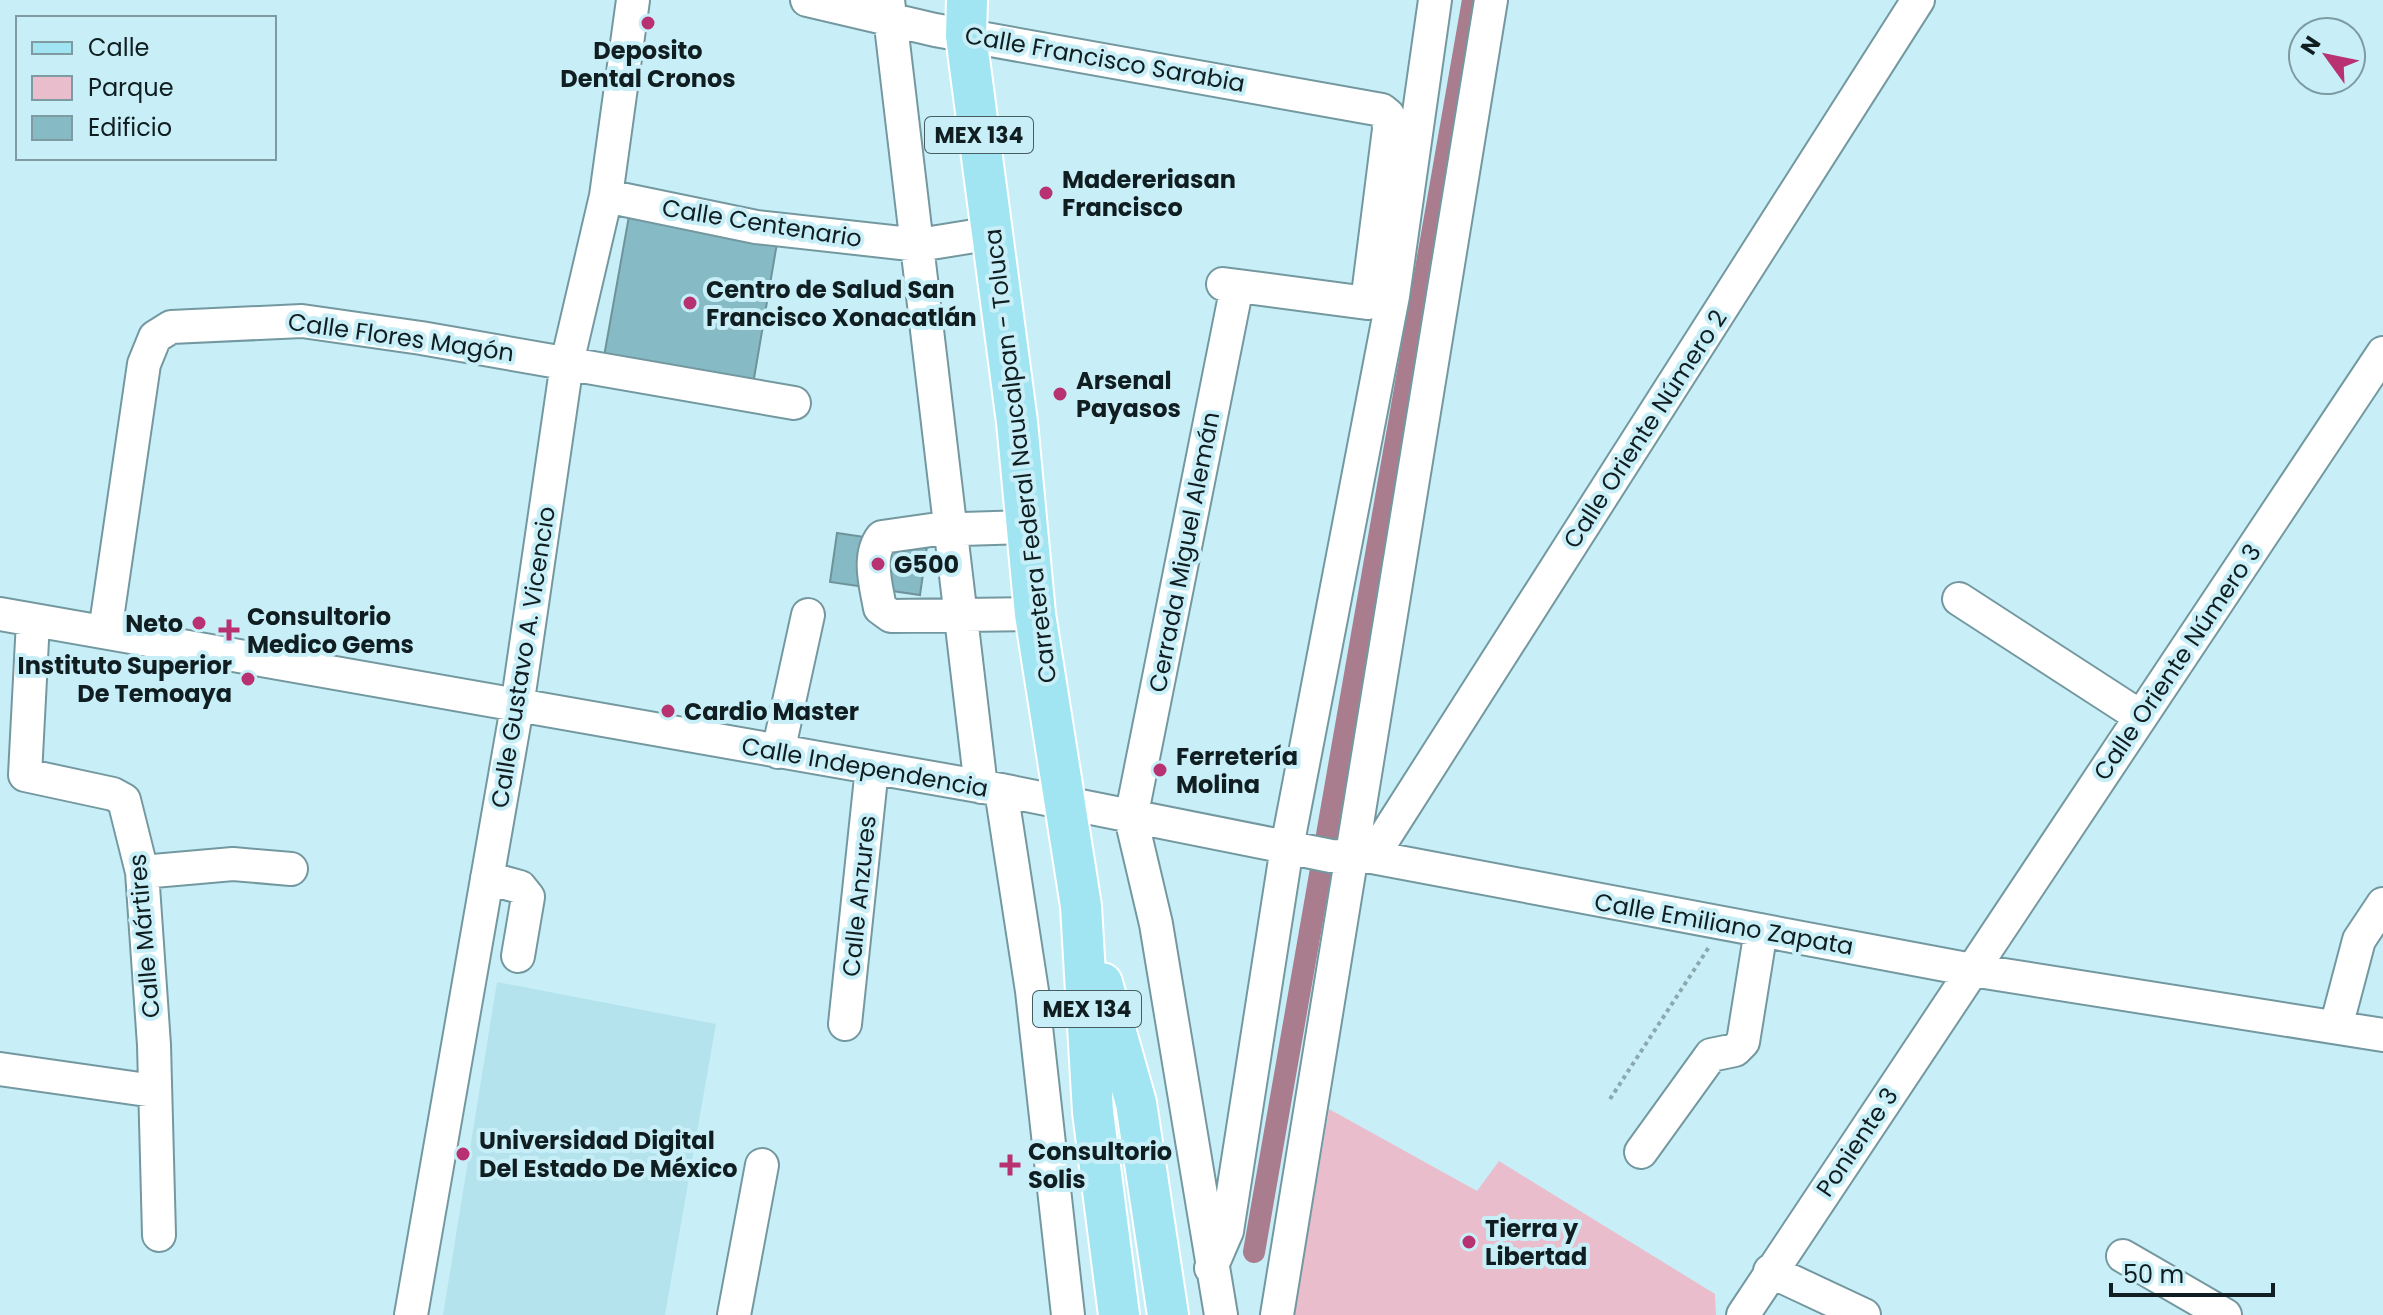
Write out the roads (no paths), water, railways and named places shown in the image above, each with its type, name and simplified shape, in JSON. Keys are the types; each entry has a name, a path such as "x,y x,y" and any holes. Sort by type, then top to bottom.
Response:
{"main road":[{"name":"Carretera Federal Naucalpan - Toluca","path":"965,10 1028,527 1035,614 1081,906 1093,1112 1119,1315"},
{"name":"Carretera Federal Naucalpan - Toluca","path":"1081,906 1136,1103 1168,1315"}],"street":[{"name":"Calle Gustavo A. Vicencio","path":"411,1315 517,707 567,363 606,196 633,0"},
{"name":"Calle Francisco Sarabia","path":"807,0 890,10 965,10 1368,104 1388,115 1389,129 1380,299"},
{"path":"1277,1315 1331,854 1380,299 1435,0"},
{"path":"1211,1268 1227,1231 1331,854 1491,0"},
{"name":"Calle Oriente Número 2","path":"1331,854 1918,0"},
{"path":"890,10 962,615 991,788 1032,991 1068,1315"},
{"name":"Calle Centenario","path":"606,196 756,227 919,245 993,233"},
{"name":"Cerrada Miguel Alemán","path":"1131,818 1230,285 1380,299"},
{"name":"Calle Flores Magón","path":"105,632 144,364 160,332 189,325 302,321 567,363"},
{"name":"Calle Oriente Número 3","path":"1972,970 2383,353"},
{"path":"567,363 794,403"},
{"path":"1028,527 931,530 879,539 874,556 875,582 880,608 891,616 1035,614"},
{"path":"1959,599 2141,717"},
{"name":"Calle Independencia","path":"0,614 991,788 1067,805"},
{"path":"778,752 808,615"},
{"name":"Calle Mártires","path":"33,621 25,775 113,794 124,800 142,872 159,1235"},
{"name":"Calle Anzures","path":"845,1024 872,768"},
{"name":"Calle Emiliano Zapata","path":"1067,805 1972,970 2383,1035"},
{"path":"1131,818 1156,924 1221,1315"},
{"path":"142,872 233,864 291,869"},
{"path":"487,878 520,887 528,897 518,956"},
{"path":"2336,1027 2359,940 2383,904"},
{"path":"1641,1152 1711,1055 1735,1050 1743,1042 1761,930"},
{"name":"Poniente 3","path":"1743,1315 1972,970"},
{"path":"0,1069 154,1091"},
{"path":"734,1315 762,1165"},
{"path":"2123,1256 2225,1315"},
{"path":"1770,1271 1864,1315"}],"waterway":[{"path":"1254,1252 1473,0"}],"place":[{"name":"Deposito Dental Cronos","path":"648,23"},
{"name":"Madereriasan Francisco","path":"1046,193"},
{"name":"Centro de Salud San Francisco Xonacatlán","path":"690,303"},
{"name":"Arsenal Payasos","path":"1060,394"},
{"name":"G500","path":"878,564"},
{"name":"Neto","path":"199,623"},
{"name":"Consultorio Medico Gems","path":"229,630"},
{"name":"Instituto Superior De Temoaya","path":"248,679"},
{"name":"Cardio Master","path":"668,711"},
{"name":"Ferretería Molina","path":"1160,770"},
{"name":"Universidad Digital Del Estado De México","path":"463,1154"},
{"name":"Consultorio Solis","path":"1010,1165"},
{"name":"Tierra y Libertad","path":"1469,1242"}]}
